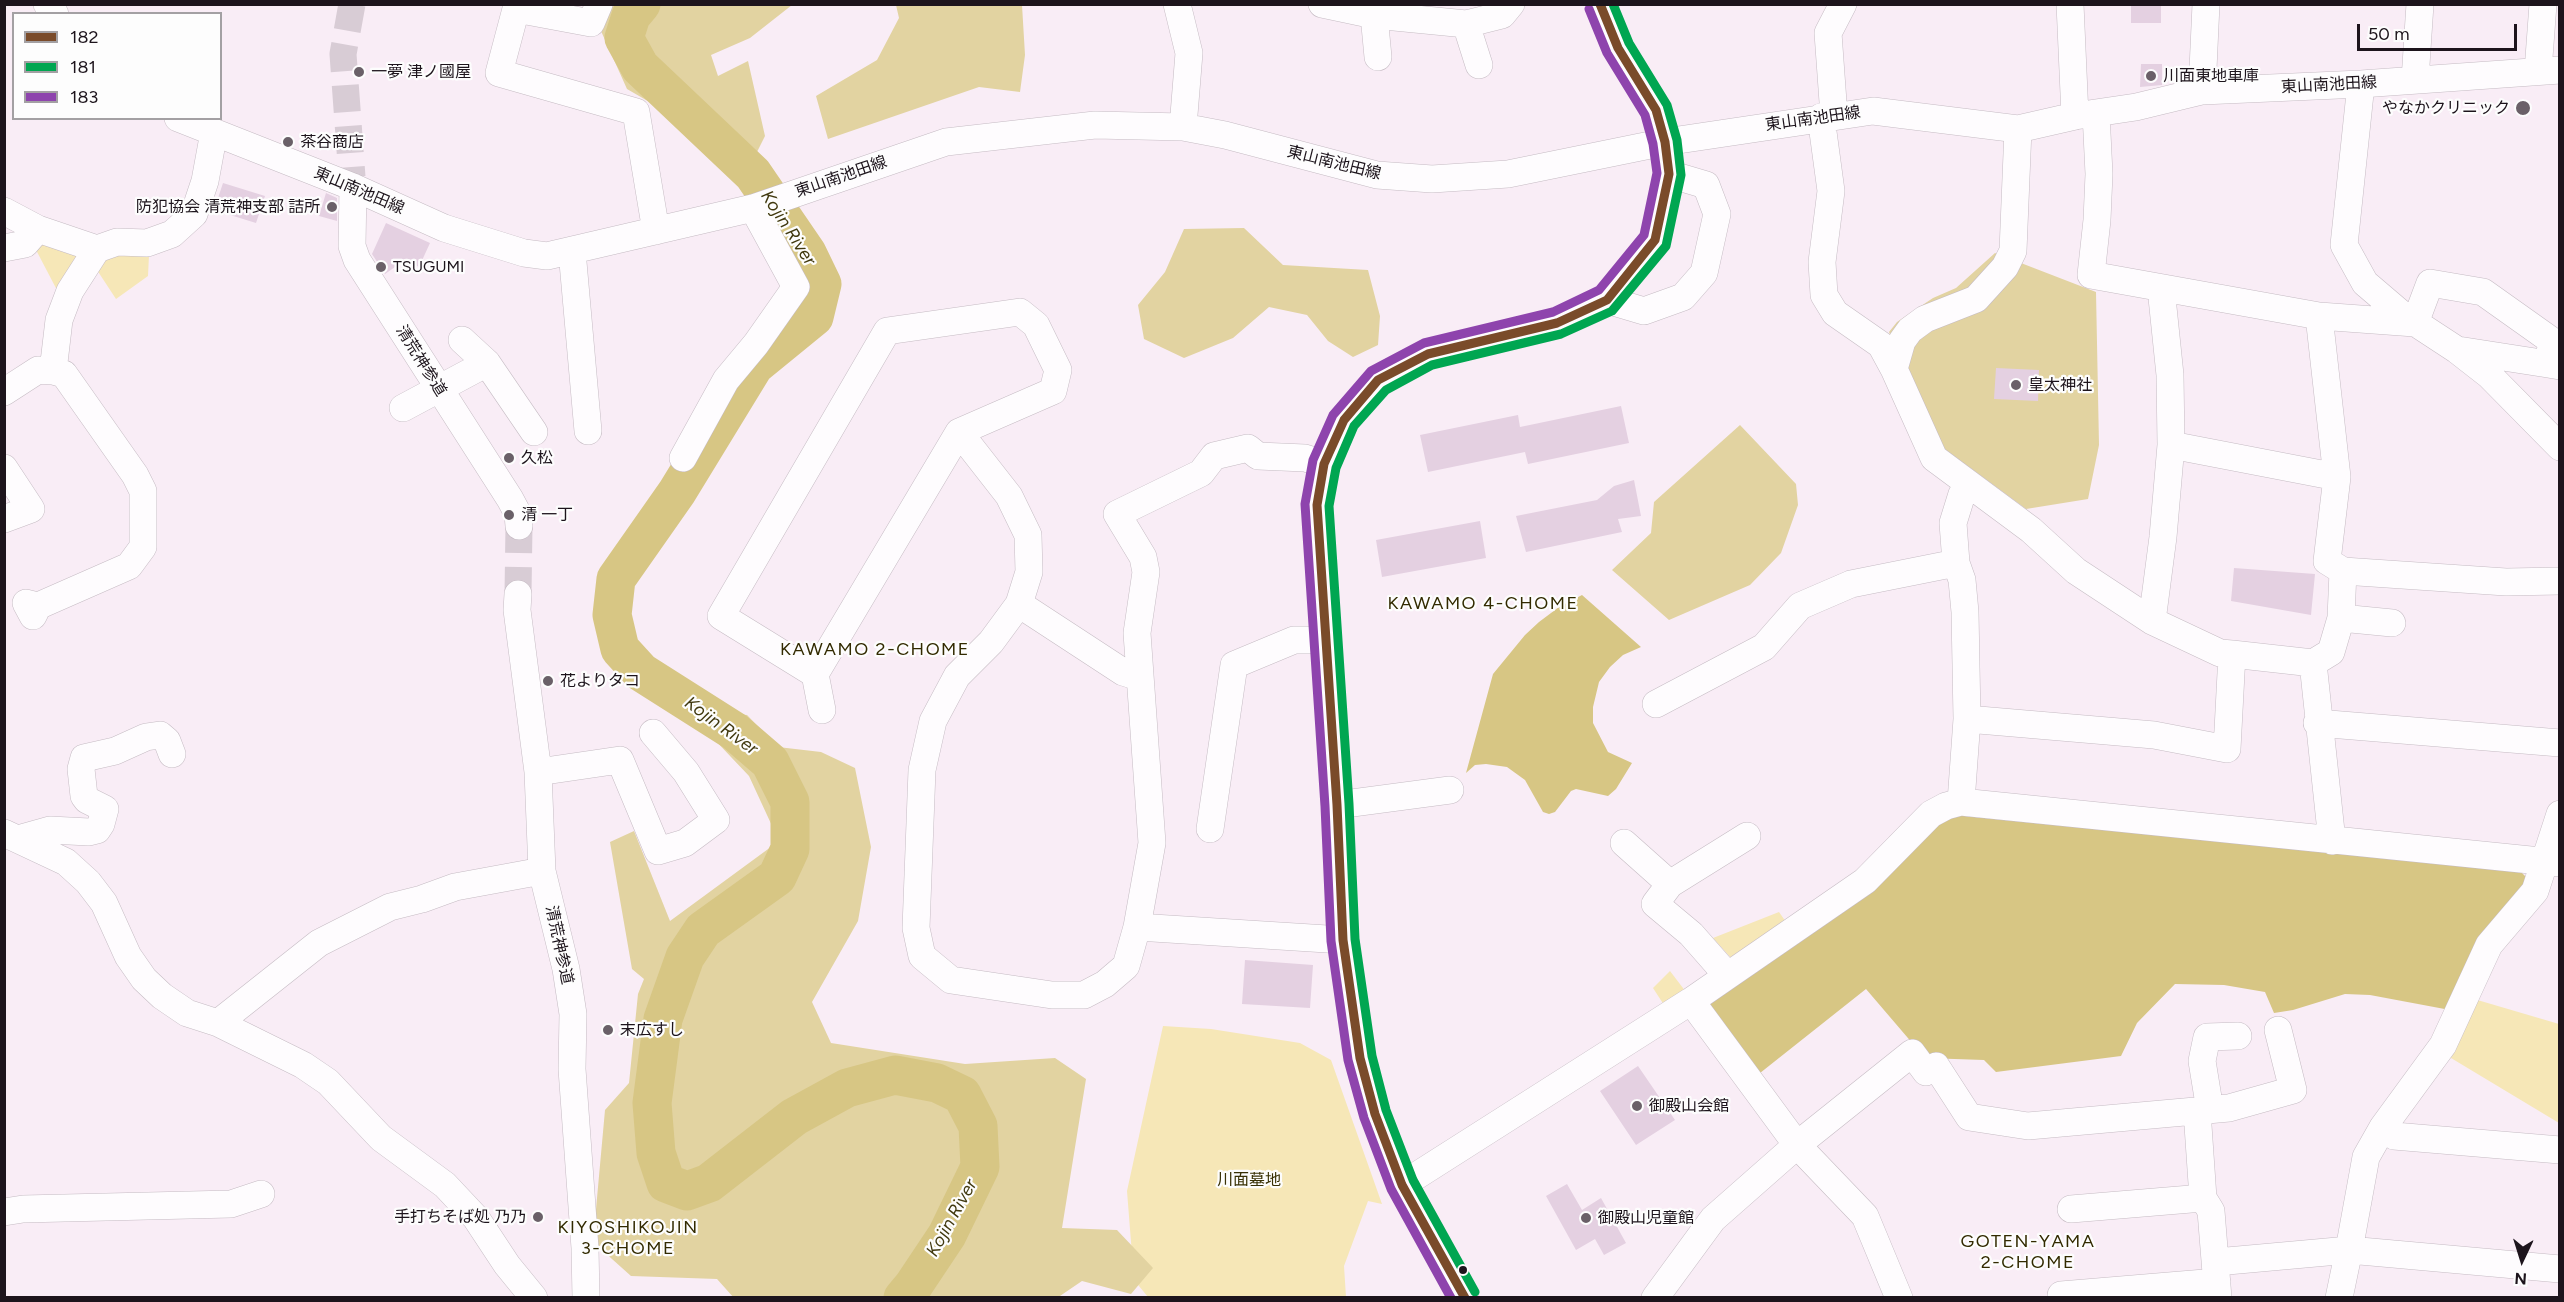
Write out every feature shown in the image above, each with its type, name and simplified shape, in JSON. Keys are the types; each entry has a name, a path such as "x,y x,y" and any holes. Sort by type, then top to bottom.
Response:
{"street":[{"path":"599,4 591,23 516,7 499,73 636,112 656,231"},
{"path":"1177,4 1189,53 1183,127"},
{"path":"1322,4 1374,15 1466,24 1502,15 1511,4"},
{"path":"1465,1298 1402,1185 1375,1114 1360,1058 1343,940 1337,805 1317,505 1324,464 1344,420 1378,380 1428,354 1557,323 1607,300 1654,240 1669,174 1665,142 1656,110 1618,48 1599,4"},
{"path":"1844,4 1828,33 1831,191 1822,262 1824,295 1835,313 1881,345 1935,458 1971,488 2031,530 2076,570 2152,621 2220,654 2313,663 2331,652 2341,618 2343,571"},
{"path":"2070,4 2085,115 2099,174 2091,275 2319,316 2415,323"},
{"path":"2202,91 2206,4"},
{"path":"2415,80 2420,4"},
{"path":"2543,4 2549,71"},
{"path":"1374,15 1378,57"},
{"path":"1466,24 1479,65"},
{"name":"東山南池田線","path":"183,120 353,187 444,228 524,253 547,256 757,206 946,142 1095,125 1183,127 1225,135 1377,175 1432,179 1508,174 1665,142 1828,116 1874,111 2018,129 2136,107 2202,91 2361,84 2549,71"},
{"path":"2361,84 2344,245 2365,283 2415,323 2457,350 2489,375 2559,447"},
{"path":"1893,369 1902,341 1910,330 1924,319 1976,299 2005,267 2013,251 2018,129"},
{"path":"53,371 59,320 70,291 97,249 117,242 147,243 172,234 194,214 205,181 214,132"},
{"path":"1607,300 1644,311 1683,297 1704,273 1717,214 1706,185 1669,174"},
{"name":"清荒神参道","path":"353,187 352,246 357,260 510,499 518,514 519,526"},
{"path":"683,458 726,380 756,344 796,287 757,206"},
{"path":"4,211 38,229 97,249"},
{"path":"4,248 25,244 38,229"},
{"path":"572,251 588,431"},
{"path":"2415,323 2430,283 2483,292 2552,341 2554,365 2457,350"},
{"path":"2152,621 2163,537 2170,445 2170,375 2161,288"},
{"path":"815,674 721,616 887,331 1020,312 1036,325 1058,370 1053,391 959,432 815,674 822,710"},
{"path":"2319,316 2337,477 2327,561 2343,571 2506,582 2559,582"},
{"path":"462,340 487,363 534,432"},
{"path":"403,408 487,363"},
{"path":"4,392 38,370 64,374 135,475 143,491 143,547 129,566 38,606"},
{"path":"959,432 1009,496 1028,535 1029,572 1019,604 991,642 957,676 933,721 922,782 916,928 922,956 951,980 1052,995 1084,994 1105,984 1126,966 1137,927 1152,843 1137,633 1146,572 1143,557 1117,514 1201,473 1214,456 1248,448 1258,456 1305,458 1324,464"},
{"path":"2170,445 2337,477"},
{"path":"4,468 30,508 4,519"},
{"path":"1961,802 1967,719 1965,612 1962,580 1956,563 1953,523 1962,494 1971,488"},
{"path":"1656,704 1764,647 1800,606 1851,584 1956,563"},
{"name":"清荒神参道","path":"518,594 517,610 538,772 542,871 566,969 573,1014 572,1069 585,1248 586,1298"},
{"path":"1019,604 1123,672 1139,677"},
{"path":"2341,618 2392,623"},
{"path":"1210,829 1234,664 1294,640 1326,640"},
{"path":"1967,719 2154,735 2227,749 2232,654"},
{"path":"2313,663 2317,723 2332,842"},
{"path":"2317,723 2559,743"},
{"path":"538,772 620,760 658,851 685,843 716,820 686,772 653,733"},
{"path":"11,836 50,830 97,830 101,825 105,809 87,800 84,796 81,769 84,758 115,751 146,737 160,735 167,741 172,754"},
{"path":"1337,805 1450,790"},
{"path":"1402,1185 1691,1001 1865,881 1931,814 1946,806 1961,802 2552,863"},
{"path":"2339,1298 2366,1157 2384,1127 2443,1046 2489,945 2535,891 2552,863 2559,814"},
{"path":"11,836 66,862 88,882 104,903 128,956 144,979 162,996 187,1012 218,1023 303,1065 328,1082 381,1138 445,1185 476,1218 507,1264 534,1298"},
{"path":"1726,975 1691,934 1655,904 1670,884 1747,836"},
{"path":"1624,843 1670,884"},
{"path":"218,1023 319,943 390,907 455,887 542,871"},
{"path":"1137,927 1343,940"},
{"path":"1691,1001 1797,1145 1865,1216 1899,1298"},
{"path":"1655,1298 1713,1219 1797,1145 1912,1053 1926,1072 1936,1066 1969,1116 2028,1126 2229,1108 2293,1090 2278,1030"},
{"path":"2217,1281 2211,1211 2203,1197 2202,1061 2207,1037 2238,1036"},
{"path":"2384,1127 2394,1136 2559,1150"},
{"path":"4,1212 23,1209 231,1204 261,1194"},
{"path":"2071,1209 2203,1197"},
{"path":"2061,1295 2217,1281 2349,1250 2559,1269"}],"green space":[{"path":"41,242 79,253 58,292 35,248"},
{"path":"149,255 148,276 116,299 95,267 112,256"},
{"path":"1779,912 1786,922 1731,958 1713,938"},
{"path":"1670,971 1686,992 1664,1005 1653,988"},
{"path":"2474,999 2559,1024 2559,1123 2446,1055"},
{"name":"川面墓地","path":"1163,1026 1211,1029 1300,1043 1331,1060 1382,1204 1368,1201 1344,1266 1346,1297 1148,1297 1134,1280 1127,1191"}],"shaded area":[{"path":"613,5 792,5 750,38 711,55 718,76 748,61 765,136 751,164 710,151 665,111 627,89 601,31"},
{"path":"896,5 1022,5 1025,55 1020,92 979,87 828,139 816,96 877,60 899,18"},
{"path":"1244,228 1283,265 1368,270 1380,316 1378,345 1353,357 1328,341 1307,315 1269,307 1233,338 1184,358 1144,339 1138,305 1165,272 1184,229"},
{"path":"1995,253 2096,292 2099,445 2088,499 2026,509 1935,442 1889,332 1897,322 1933,298 1956,288"},
{"path":"1740,425 1796,484 1798,505 1781,553 1750,585 1669,620 1612,570 1651,533 1654,502"},
{"path":"1582,595 1641,647 1623,655 1610,667 1599,682 1593,707 1593,723 1608,752 1632,763 1616,789 1608,796 1576,789 1571,791 1555,812 1549,814 1543,812 1525,780 1507,767 1475,765 1466,773 1493,674 1525,635 1539,622 1559,607"},
{"path":"727,713 747,715 778,747 821,752 855,768 871,847 858,921 812,1002 831,1043 965,1064 1055,1058 1086,1079 1062,1228 1117,1230 1153,1268 1131,1294 1082,1281 1057,1298 734,1298 717,1279 631,1276 593,1242 605,1110 629,1083 638,994 644,979 632,969 610,842 634,831 670,921 779,841 749,776 713,738"},
{"path":"1954,815 2520,871 2528,879 2450,1010 2370,995 2345,994 2293,1010 2274,1013 2265,992 2224,985 2175,984 2137,1023 2121,1056 1996,1072 1984,1060 1925,1058 1866,989 1755,1077 1703,1003 1924,835"}],"building":[{"path":"2131,4 2161,4 2161,23 2131,23"},
{"name":"川面東地車庫","path":"2141,64 2162,64 2162,85 2140,87"},
{"path":"223,183 265,196 256,223 214,210"},
{"name":"防犯協会 清荒神支部 詰所","path":"326,193 337,198 337,221 319,216"},
{"path":"386,223 430,243 419,267 405,260 385,274 372,254"},
{"path":"1996,368 2039,370 2038,401 1994,399"},
{"path":"1621,406 1629,443 1528,464 1525,452 1428,472 1420,435 1518,415 1520,427"},
{"path":"1634,480 1641,516 1618,519 1622,532 1526,552 1516,516 1597,500 1614,486"},
{"path":"1480,521 1486,558 1382,577 1376,540"},
{"path":"2234,568 2315,574 2311,615 2231,601"},
{"path":"1245,960 1313,965 1310,1008 1242,1004"},
{"name":"御殿山会館","path":"1638,1066 1675,1120 1636,1145 1600,1091"},
{"path":"1567,1184 1582,1210 1601,1198 1626,1243 1604,1255 1595,1239 1576,1250 1546,1196"}],"waterway":[{"name":"Kojin River","path":"641,4 631,16 624,38 640,67 753,174 807,253 822,284 814,317 754,366 677,492 616,579 612,615 620,649 641,672 734,731 770,762 790,802 790,849 777,877 703,930 685,957 663,1019 652,1103 656,1153 666,1183 687,1191 709,1183 794,1117 847,1088 895,1075 937,1083 962,1095 978,1126 980,1167 947,1235 903,1298"}],"tunnel":[{"path":"352,4 343,54 352,177"},
{"path":"518,594 519,526"}],"transit line":[{"name":"182","path":"1465,1298 1402,1185 1375,1114 1360,1058 1343,940 1337,805 1317,505 1324,464 1344,420 1378,380 1428,354 1557,323 1607,300 1655,240 1669,174 1665,142 1656,110 1618,48 1600,4"},
{"name":"181","path":"1475,1292 1413,1180 1386,1110 1372,1056 1355,939 1349,804 1329,506 1336,468 1354,426 1386,390 1432,365 1561,334 1612,311 1666,246 1681,175 1677,140 1667,105 1629,43 1613,4"},
{"name":"183","path":"1451,1298 1391,1189 1364,1118 1348,1060 1331,941 1325,806 1305,504 1313,460 1333,415 1371,371 1424,343 1553,312 1599,290 1644,235 1657,173 1653,144 1645,115 1607,53 1589,9"}],"place":[{"name":"一夢 津ノ國屋","path":"359,72"},
{"name":"川面東地車庫","path":"2151,76"},
{"name":"やなかクリニック","path":"2523,108"},
{"name":"茶谷商店","path":"288,142"},
{"name":"防犯協会 清荒神支部 詰所","path":"332,207"},
{"name":"TSUGUMI","path":"381,267"},
{"name":"皇太神社","path":"2016,385"},
{"name":"久松","path":"509,458"},
{"name":"清 一丁","path":"509,515"},
{"name":"花よりタコ","path":"548,681"},
{"name":"末広すし","path":"608,1030"},
{"name":"御殿山会館","path":"1637,1106"},
{"name":"手打ちそば処 乃乃","path":"538,1217"},
{"name":"御殿山児童館","path":"1586,1218"}],"district":[{"name":"KAWAMO 4-CHOME","path":"1483,604"},
{"name":"KAWAMO 2-CHOME","path":"875,650"},
{"name":"KIYOSHIKOJIN 3-CHOME","path":"628,1238"},
{"name":"GOTEN-YAMA 2-CHOME","path":"2028,1252"}]}
